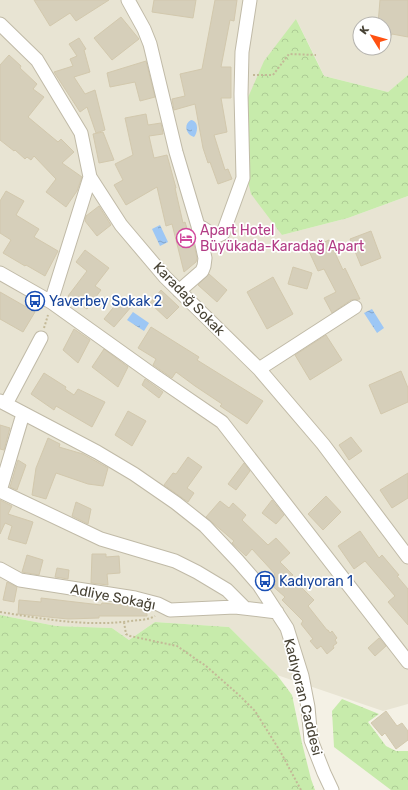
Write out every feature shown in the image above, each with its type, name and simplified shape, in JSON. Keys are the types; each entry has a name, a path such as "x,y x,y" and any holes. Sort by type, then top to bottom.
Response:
{"street":[{"path":"128,0 144,29 150,44 176,152 198,226 205,258 202,271 179,291"},
{"path":"198,226 213,236 218,236 223,233 243,178 242,52 250,0"},
{"name":"Karadağ Sokak","path":"0,24 37,60 81,133 90,177 121,225 165,277 258,369 322,444 408,556"},
{"path":"51,302 90,177"},
{"path":"0,273 51,302 222,422 408,662"},
{"path":"258,369 355,307"},
{"path":"3,403 41,338"},
{"name":"Kadıyoran Caddesi","path":"3,403 97,452 134,474 176,503 205,526 259,585 287,628 302,676 308,707 311,740 332,790"},
{"path":"23,414 0,491 101,539 175,561 227,590 245,608"},
{"name":"Adliye Sokağı","path":"0,569 20,580 135,598 158,604 170,610 235,607 277,612"}],"path":[{"path":"242,76 272,75 289,54 316,55"},
{"path":"41,338 51,302"},
{"path":"0,612 49,620 96,623 150,619 170,610"},
{"path":"124,622 126,634 177,646 206,666 240,696 255,711 301,790"}],"shaded area":[{"path":"0,0 408,0 408,75 388,92 324,76 296,19 282,235 348,218 408,196 408,704 383,711 277,675 229,627 155,622 129,640 112,628 56,626 0,615"}],"green space":[{"path":"296,19 324,76 388,92 408,75 408,196 348,218 282,235 251,194 235,127 264,61"},
{"path":"0,615 56,626 112,628 129,640 155,622 229,627 277,675 292,695 302,743 315,790 0,790"},
{"path":"342,699 379,714 368,722 386,746 396,751 408,751 408,790 391,790 334,747 332,711"}],"water":[{"path":"191,120 197,124 194,137 187,132 186,129 187,124"},
{"path":"160,225 168,242 160,246 152,229"},
{"path":"372,309 384,328 377,333 364,313"},
{"path":"133,312 149,323 144,331 127,320"}],"building":[{"path":"34,0 109,0 76,21 70,13 50,26"},
{"path":"154,0 196,0 193,18 152,12"},
{"path":"215,0 237,0 234,21 230,20 221,67 231,67 231,98 221,98 227,132 214,135 225,170 228,169 232,179 218,184 203,148 195,104 174,110 172,99 185,96 180,74 202,69"},
{"path":"380,0 408,0 408,37 392,34 392,16 379,16"},
{"path":"121,17 139,39 112,60 94,38"},
{"path":"79,38 86,49 84,50 90,72 74,77 85,94 95,90 105,130 96,133 87,107 80,112 54,72 73,66 70,59 77,56 69,44"},
{"path":"9,55 37,84 33,89 44,97 28,117 58,142 61,139 74,152 62,163 82,177 77,191 66,207 46,192 56,179 34,156 31,160 27,157 25,159 0,140 0,65"},
{"path":"146,61 155,97 140,101 135,82 110,87 107,73"},
{"path":"146,114 148,125 161,123 163,134 149,136 154,158 167,155 176,188 183,223 185,222 189,235 192,235 197,258 196,262 184,272 172,224 166,226 157,187 126,205 114,185 123,180 115,164 133,155 125,118"},
{"path":"103,132 114,160 99,163 93,134"},
{"path":"6,191 24,201 16,215 39,229 34,237 58,251 45,276 3,253 11,240 0,233 0,201"},
{"path":"99,206 111,225 97,236 85,221 86,216"},
{"path":"371,231 381,258 361,266 350,239"},
{"path":"329,240 343,270 345,268 360,299 351,300 332,313 324,298 336,292 324,269 318,271 308,249"},
{"path":"85,250 109,268 95,286 101,290 87,309 68,296 87,271 76,262"},
{"path":"293,267 312,273 307,289 288,284"},
{"path":"209,274 227,290 217,302 198,285"},
{"path":"273,277 293,314 267,329 247,292"},
{"path":"161,290 179,307 167,319 150,303"},
{"path":"0,292 35,312 23,332 0,319"},
{"path":"121,298 131,307 114,327 104,319"},
{"path":"151,327 199,357 197,360 263,401 247,424 220,406 222,404 176,372 172,378 153,365 156,359 138,348"},
{"path":"74,329 90,340 78,363 63,350"},
{"path":"326,335 342,360 310,380 295,355"},
{"path":"104,349 128,367 118,387 92,367"},
{"path":"401,371 408,388 408,402 381,414 369,385"},
{"path":"44,373 66,387 65,389 74,395 78,389 105,402 92,427 56,406 54,410 31,394"},
{"path":"145,379 163,392 159,398 142,385"},
{"path":"128,411 146,421 132,446 115,435"},
{"path":"0,425 10,428 4,450 0,449"},
{"path":"351,437 362,451 349,460 339,445"},
{"path":"48,438 60,444 59,447 83,454 108,468 103,486 88,484 56,473 46,499 32,495 36,468"},
{"path":"188,457 202,467 187,488 194,493 188,502 164,485 173,473 176,474"},
{"path":"18,460 26,465 17,490 10,487"},
{"path":"244,463 250,471 236,490 228,484"},
{"path":"408,473 408,498 392,508 380,490"},
{"path":"326,496 341,512 323,530 308,514"},
{"path":"0,500 12,506 8,514 33,522 26,544 8,539 12,526 5,523 0,534"},
{"path":"272,500 284,515 276,524 262,513"},
{"path":"220,501 229,508 233,503 246,515 242,520 268,545 276,538 290,553 280,562 293,575 291,577 314,600 308,606 327,630 330,633 332,631 337,638 335,640 337,643 333,646 334,648 327,654 321,646 317,649 310,641 313,639 301,624 303,621 282,600 285,597 268,582 275,574 252,549 246,556 232,543 234,541 206,517"},
{"path":"76,502 91,509 88,524 72,516"},
{"path":"360,531 379,558 382,555 399,575 397,576 408,589 408,625 388,602 395,596 365,561 354,569 338,546"},
{"path":"92,554 106,554 106,557 119,556 120,573 107,574 108,585 91,583"},
{"path":"27,555 43,560 39,575 22,572"},
{"path":"57,568 69,570 68,579 55,577"},
{"path":"7,582 17,587 14,602 3,600"},
{"path":"41,598 101,605 102,603 133,606 147,609 147,616 99,616 99,618 68,619 18,614 19,600 41,602"},
{"path":"379,638 386,646 375,656 368,648"},
{"path":"386,711 397,726 402,723 408,731 408,740 396,749 385,733 382,736 371,723"}],"place":[{"name":"Apart Hotel Büyükada-Karadağ Apart","path":"186,238"},
{"name":"Yaverbey Sokak 2","path":"35,301"},
{"name":"Kadıyoran 1","path":"265,581"}]}
